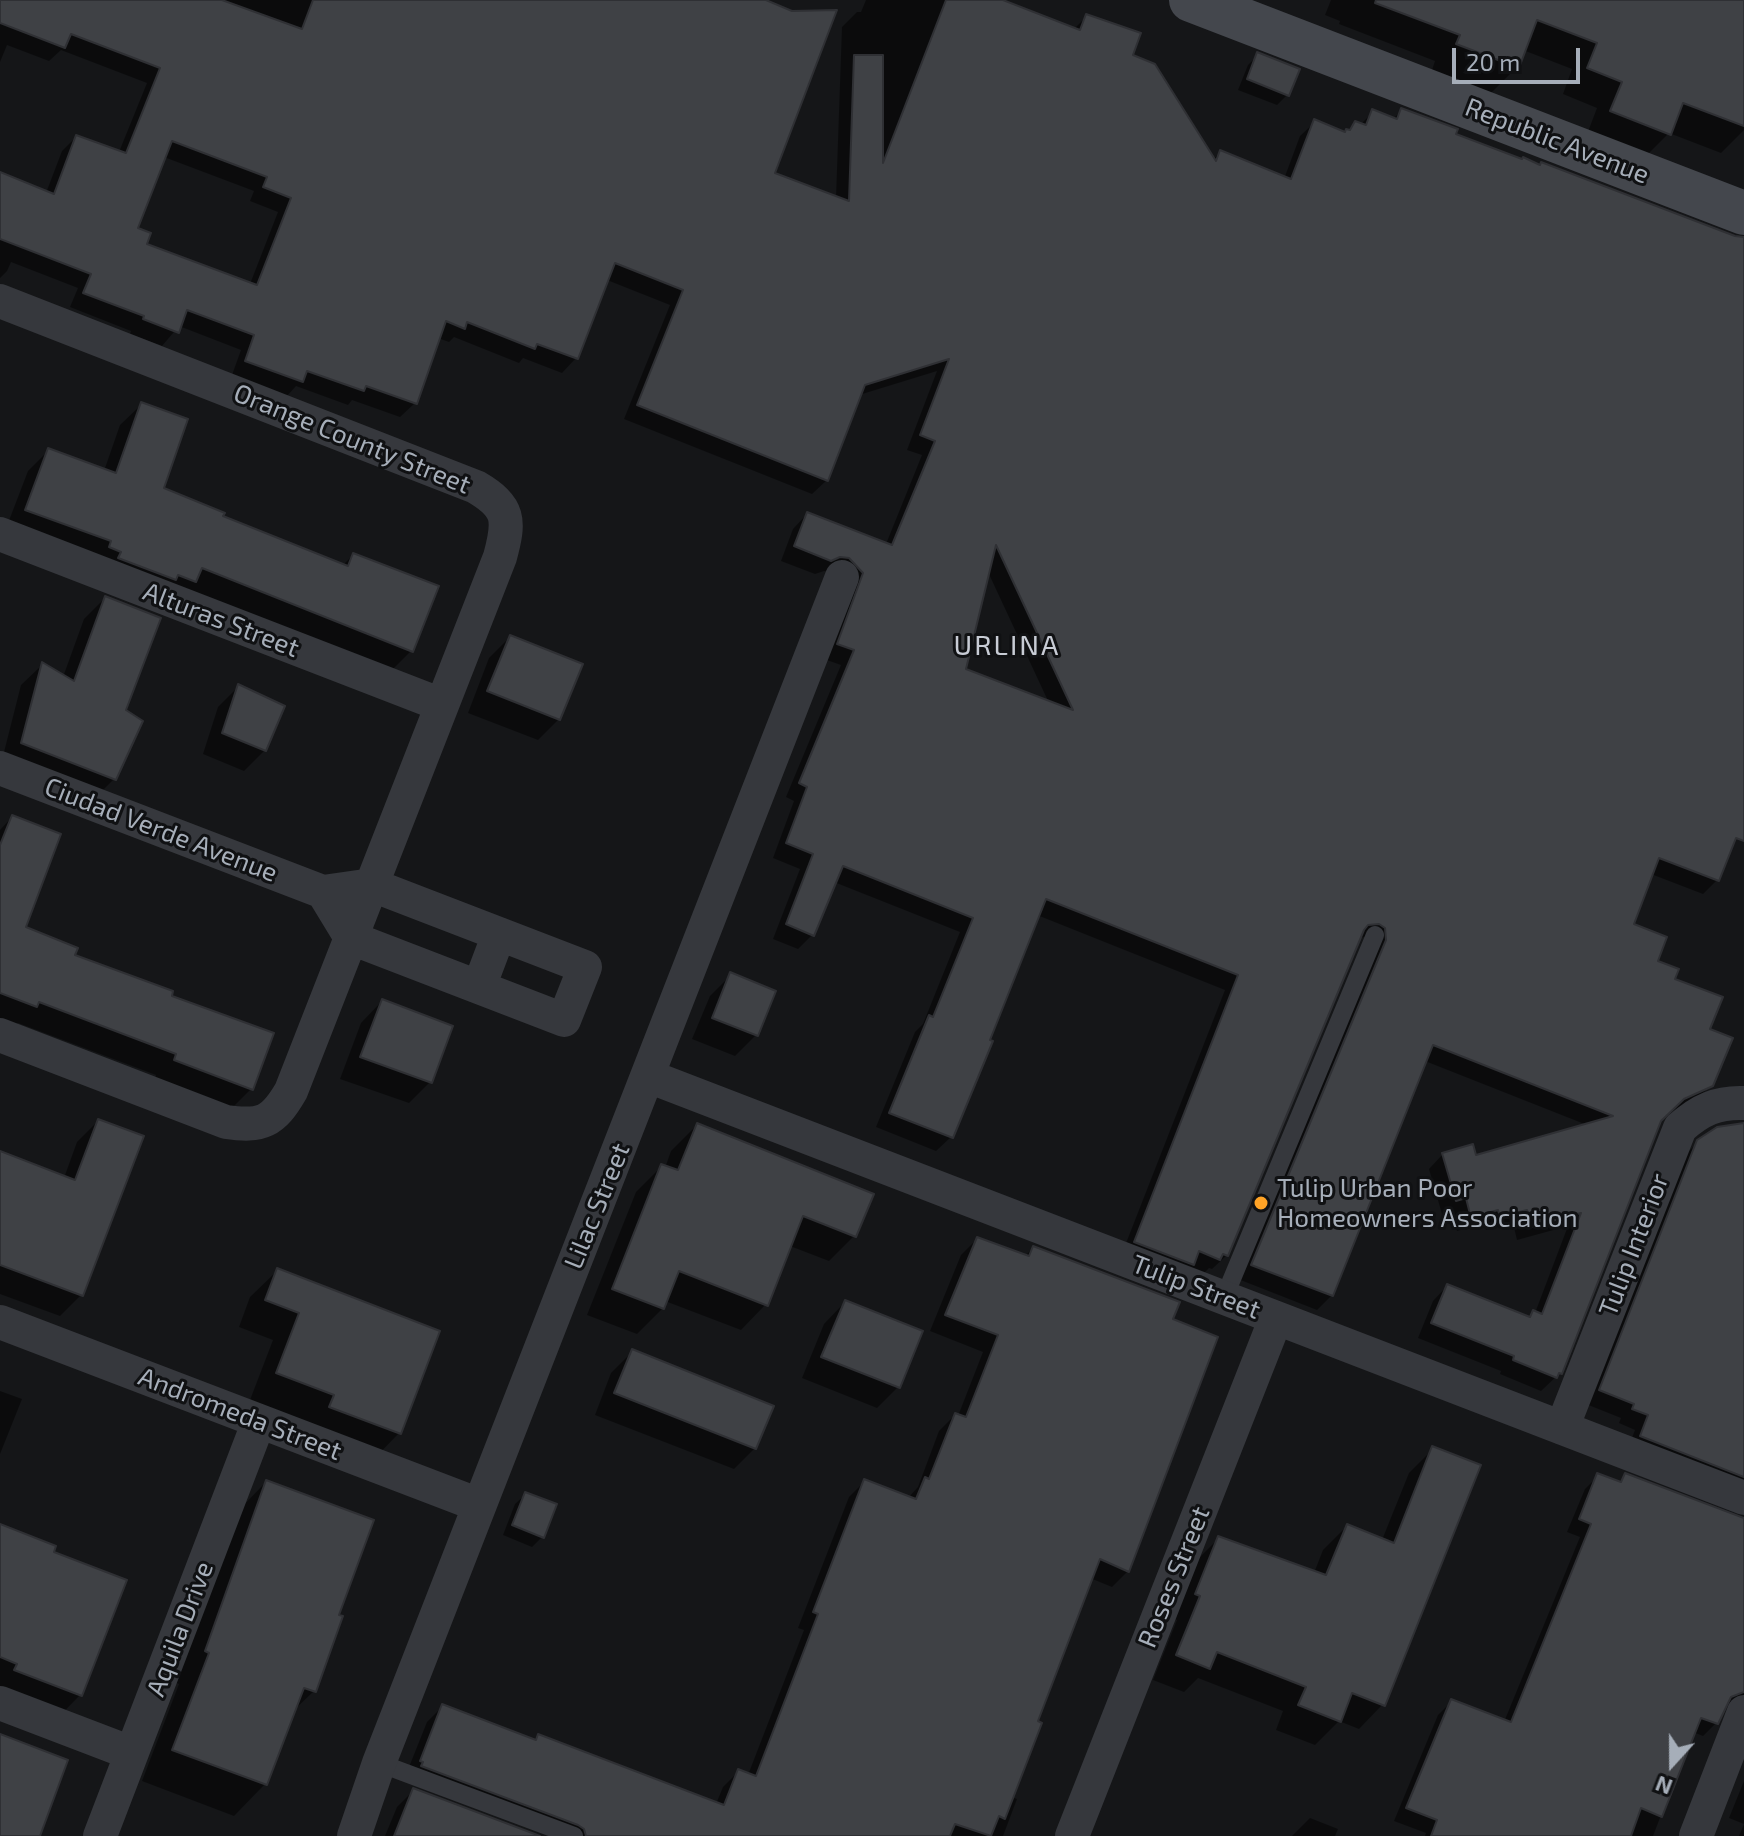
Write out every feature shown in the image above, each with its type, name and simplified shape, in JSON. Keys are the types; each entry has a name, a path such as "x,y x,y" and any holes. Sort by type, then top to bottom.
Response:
{"main road":[{"name":"Republic Avenue","path":"1191,0 1744,213"}],"street":[{"name":"Orange County Street","path":"0,301 476,487 496,499 507,516 505,537 442,705 291,1091 280,1110 265,1122 248,1125 226,1122 0,1035"},
{"name":"Alturas Street","path":"0,534 442,705"},
{"name":"Lilac Street","path":"354,1836 379,1763 479,1505 842,577"},
{"name":"Ciudad Verde Avenue","path":"0,768 323,892 372,885 585,967 564,1020 351,938"},
{"path":"323,892 351,938"},
{"path":"479,987 499,934"},
{"name":"Tulip Street","path":"648,1076 1744,1498"},
{"name":"Tulip Interior","path":"1562,1428 1680,1128 1700,1111 1726,1103 1744,1103"},
{"name":"Roses Street","path":"1072,1836 1276,1318"},
{"name":"Andromeda Street","path":"0,1322 479,1505"},
{"name":"Aquila Drive","path":"100,1836 259,1421"},
{"path":"0,1703 131,1753"},
{"path":"1696,1836 1744,1712"}],"lane":[{"path":"1224,1298 1375,935"},
{"path":"379,1763 574,1836"}],"building":[{"path":"0,0 222,0 302,29 313,0 766,0 792,11 837,10 775,173 849,201 854,55 883,55 883,163 946,0 1003,0 1080,30 1086,14 1141,33 1133,55 1155,64 1216,161 1220,150 1291,179 1314,119 1345,132 1355,121 1366,125 1372,109 1397,119 1401,108 1458,129 1456,134 1522,159 1540,165 1541,162 1744,237 1744,841 1736,838 1719,881 1659,858 1634,924 1667,937 1658,961 1679,969 1675,979 1723,997 1710,1029 1733,1038 1713,1086 1684,1099 1661,1121 1562,1374 1559,1373 1557,1378 1513,1360 1514,1356 1431,1323 1447,1284 1530,1317 1533,1310 1542,1314 1581,1213 1531,1227 1527,1210 1500,1217 1498,1210 1471,1218 1466,1198 1456,1201 1442,1153 1473,1144 1476,1155 1613,1116 1433,1045 1333,1296 1251,1265 1386,940 1385,928 1379,924 1368,925 1364,930 1228,1256 1223,1254 1220,1260 1199,1251 1194,1265 1134,1242 1238,975 1046,899 953,1138 889,1113 929,1015 933,1017 973,918 843,866 814,936 786,924 813,854 786,843 807,787 799,783 854,650 837,644 863,573 849,558 840,557 831,561 794,546 807,512 892,545 935,441 920,435 949,359 865,385 828,481 637,405 683,290 615,263 578,359 537,344 535,349 467,322 465,329 446,321 417,404 366,386 364,391 307,371 303,382 245,361 254,335 187,310 179,333 83,293 91,274 0,239 0,172 54,194 76,135 126,153 160,68 71,34 65,48 0,23","holes":["172,141 267,177 263,187 291,198 257,285 147,244 151,233 138,228","996,545 1073,710 966,669"]},
{"path":"1376,0 1744,0 1744,126 1683,103 1671,135 1610,111 1622,82 1587,68 1597,43 1537,20 1519,68 1456,44 1460,35 1375,3"},
{"path":"1257,52 1300,69 1289,96 1247,79"},
{"path":"141,402 188,419 164,488 225,513 223,516 348,566 353,553 439,586 413,652 202,568 196,582 178,575 176,580 118,558 121,552 109,547 111,541 25,510 48,448 116,473"},
{"path":"105,596 161,618 126,710 143,721 116,780 21,743 42,662 74,681"},
{"path":"510,635 583,664 560,720 487,691"},
{"path":"238,684 285,706 266,751 222,733"},
{"path":"12,815 61,834 26,927 78,948 75,955 173,991 172,996 274,1033 253,1090 174,1060 176,1054 39,1002 37,1007 0,993 0,845"},
{"path":"730,972 776,991 758,1036 712,1018"},
{"path":"382,999 453,1026 432,1083 360,1057"},
{"path":"98,1119 144,1136 83,1296 0,1265 0,1151 75,1180"},
{"path":"697,1123 874,1194 856,1237 803,1216 768,1306 679,1271 664,1309 612,1289 661,1164 678,1170"},
{"path":"1744,1123 1744,1477 1640,1436 1648,1415 1632,1409 1634,1404 1599,1390 1697,1140 1717,1127"},
{"path":"977,1237 1029,1256 1033,1246 1180,1302 1173,1319 1218,1337 1129,1572 1100,1559 1038,1721 1042,1723 1005,1819 999,1816 991,1836 955,1824 950,1836 586,1836 584,1829 578,1825 421,1766 423,1762 420,1761 442,1704 536,1740 538,1734 724,1805 738,1769 756,1776 818,1614 813,1612 864,1479 916,1499 925,1477 929,1479 955,1413 966,1417 998,1335 945,1315"},
{"path":"277,1268 440,1331 401,1434 329,1407 334,1395 276,1373 299,1313 265,1300"},
{"path":"845,1300 923,1331 900,1388 821,1357"},
{"path":"632,1349 774,1406 756,1449 614,1393"},
{"path":"1432,1446 1481,1465 1385,1706 1352,1693 1341,1722 1298,1705 1306,1687 1217,1652 1210,1669 1176,1655 1200,1596 1195,1594 1218,1536 1326,1575 1347,1524 1394,1543"},
{"path":"1597,1473 1621,1482 1625,1473 1744,1518 1744,1692 1731,1697 1718,1724 1701,1718 1662,1817 1641,1808 1631,1836 1431,1836 1437,1820 1406,1808 1451,1699 1511,1722 1591,1524 1579,1519"},
{"path":"266,1480 374,1520 339,1615 343,1616 316,1692 304,1688 267,1785 172,1750 209,1653 205,1651"},
{"path":"525,1492 557,1504 544,1538 512,1525"},
{"path":"0,1524 56,1546 54,1552 127,1580 82,1696 14,1670 17,1664 0,1657"},
{"path":"0,1734 68,1760 40,1836 0,1836"},
{"path":"413,1788 540,1836 394,1836"}],"place":[{"name":"Tulip Urban Poor Homeowners Association","path":"1261,1203"}],"district":[{"name":"URLINA","path":"1007,646"}]}
